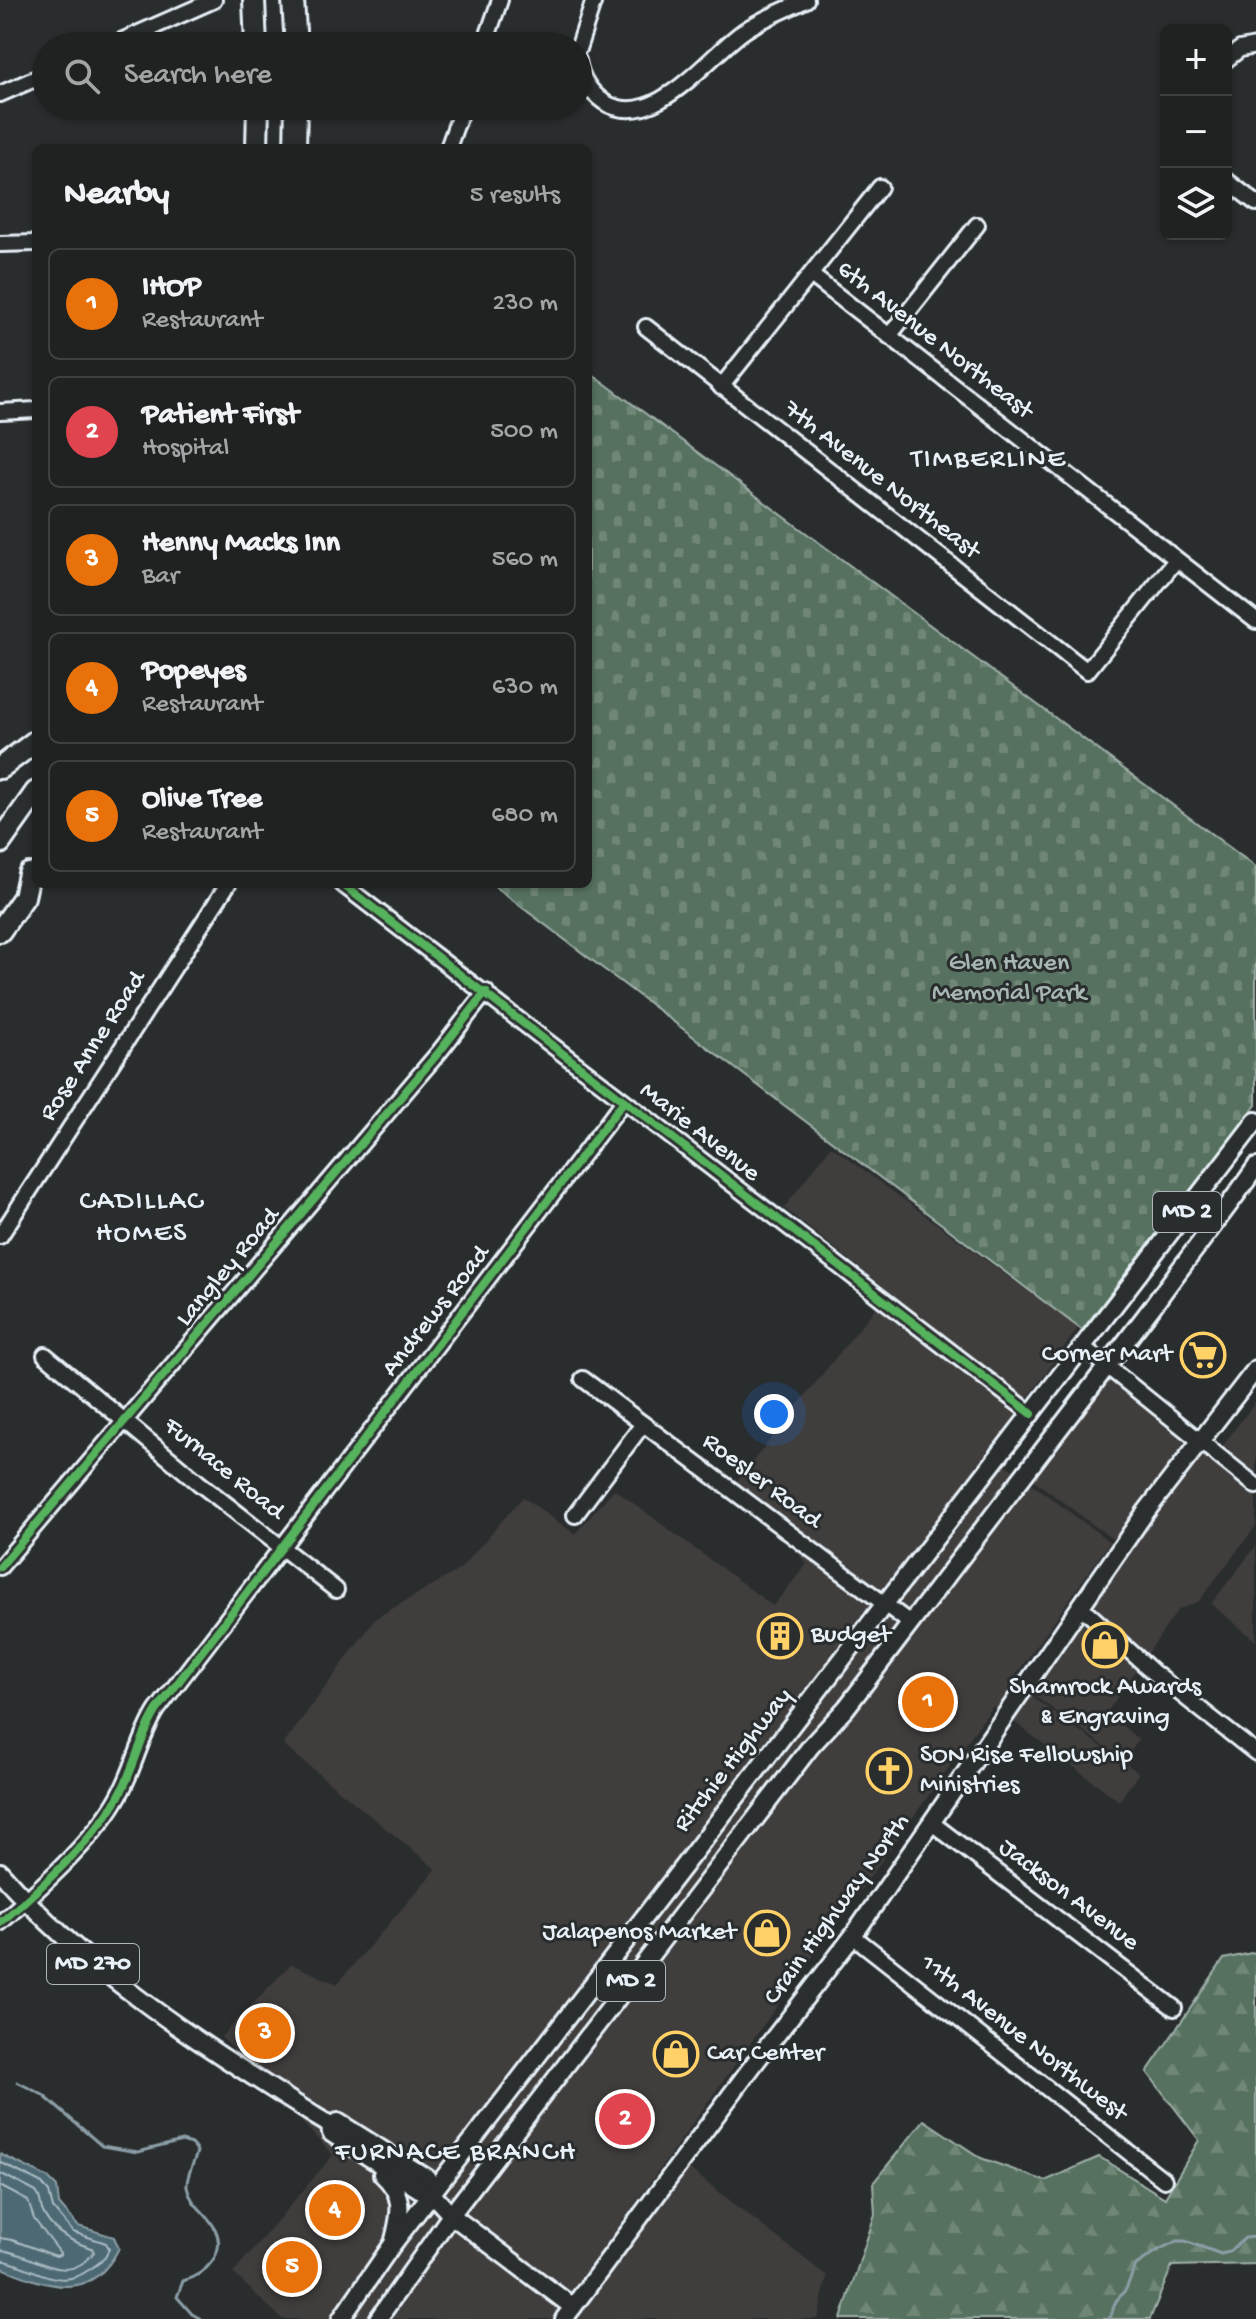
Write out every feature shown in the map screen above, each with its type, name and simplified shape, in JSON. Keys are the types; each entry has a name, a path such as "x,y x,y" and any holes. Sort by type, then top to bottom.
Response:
{"highway":[{"path":"254,0 255,32"},
{"path":"293,0 295,32"},
{"path":"257,144 258,120"},
{"path":"295,144 296,120"},
{"path":"0,768 32,744"},
{"path":"0,843 32,798"},
{"path":"0,914 32,870"},
{"path":"0,931 24,897 32,872"}],"main road":[{"name":"Ritchie Highway","path":"341,2319 392,2245 1256,1121"},
{"name":"Ritchie Highway","path":"378,2319 451,2215 811,1746 846,1708 1197,1244 1215,1227 1256,1167"},
{"name":"Crain Highway North","path":"568,2313 853,1936 1080,1606 1200,1439 1256,1369"},
{"name":"MD 270","path":"0,1872 86,1958 148,2008 330,2125"},
{"name":"MD 270","path":"330,2125 338,2122 427,2178 432,2194 451,2215 568,2313"},
{"name":"MD 270","path":"330,2125 331,2133 419,2189 432,2194"},
{"path":"351,2146 396,2187 399,2213 392,2245"}],"street":[{"path":"142,32 214,0"},
{"path":"489,32 500,0"},
{"path":"584,32 594,0"},
{"path":"592,91 618,108 644,109 681,85 747,29 806,0"},
{"path":"1232,55 1240,49 1256,46"},
{"path":"0,94 32,80"},
{"path":"449,144 458,120"},
{"path":"1232,185 1256,203"},
{"path":"721,387 880,187"},
{"path":"889,336 977,225"},
{"path":"0,244 32,243"},
{"name":"6th Avenue Northeast","path":"811,275 1256,621"},
{"name":"7th Avenue Northeast","path":"646,327 1087,671 1176,560"},
{"path":"0,412 32,410"},
{"name":"Rose Anne Road","path":"0,1236 225,888"},
{"name":"Marie Avenue","path":"347,888 1032,1414"},
{"name":"Langley Road","path":"0,1567 440,1051 486,992"},
{"name":"Andrews Road","path":"0,1923 26,1901 104,1818 126,1781 144,1730 624,1101"},
{"path":"1083,1347 1256,1486"},
{"name":"Furnace Road","path":"45,1355 199,1483 336,1590"},
{"name":"Roesler Road","path":"583,1379 910,1623"},
{"path":"575,1515 643,1424"},
{"path":"1080,1606 1153,1672 1256,1753"},
{"name":"Jackson Avenue","path":"932,1823 1174,2008"},
{"name":"11th Avenue Northwest","path":"853,1936 1164,2180"}],"shaded area":[{"path":"831,1146 1078,1328 989,1452 1110,1542 1011,1682 1139,1773 1119,1801 993,1706 552,2319 282,2319 233,2273 333,2155 221,2037 291,1964 337,1984 436,1869 283,1745 376,1618 459,1570 523,1497 575,1534 614,1489 773,1606 807,1564 737,1481 889,1291 784,1208"},
{"path":"1107,1373 1256,1494 1256,1526 1199,1601 1178,1610 1107,1712 1139,1740 1124,1760 1033,1695 1128,1551 1031,1478"},
{"path":"1256,1401 1256,1478 1220,1449"},
{"path":"1256,1546 1256,1641 1211,1604"},
{"path":"687,2167 827,2276 818,2319 574,2319"}],"green space":[{"name":"Glen Haven Memorial Park","path":"592,374 1256,867 1256,1105 1082,1330 496,888 592,888"},
{"path":"1256,1952 1256,2264 1172,2266 1150,2319 841,2319 875,2214 873,2183 924,2120 981,2158 1045,2181 1099,2157 1165,2198 1199,2140 1147,2072 1224,1959"}],"water":[{"path":"0,2154 47,2177 57,2187 59,2204 78,2226 114,2237 119,2248 108,2266 95,2278 66,2286 34,2280 0,2267"}],"waterway":[{"path":"17,2082 43,2095 102,2146 138,2152 182,2141 191,2144 197,2151 187,2187 192,2199 215,2229 218,2246 212,2262 199,2274 183,2281 177,2297 201,2319"},
{"path":"1109,2319 1136,2265 1160,2249 1177,2241 1185,2241 1221,2254 1229,2252 1245,2238 1256,2237"}],"cycle path":[{"path":"347,888 1032,1414"},
{"path":"0,1567 440,1051 486,992"},
{"path":"0,1923 93,1833 122,1790 157,1710 624,1101"}],"place":[{"name":"Corner Mart","path":"1203,1355"},
{"name":"Budget","path":"780,1636"},
{"name":"Shamrock Awards & Engraving","path":"1105,1645"},
{"name":"IHOP","path":"928,1702"},
{"name":"SON Rise Fellowship Ministries","path":"889,1771"},
{"name":"Jalapenos Market","path":"767,1933"},
{"name":"Henny Macks Inn","path":"265,2033"},
{"name":"Car Center","path":"676,2054"},
{"name":"Patient First","path":"625,2119"},
{"name":"Popeyes","path":"335,2210"},
{"name":"Olive Tree","path":"292,2267"}],"district":[{"name":"TIMBERLINE","path":"989,460"},
{"name":"CADILLAC HOMES","path":"142,1218"},
{"name":"FURNACE BRANCH","path":"456,2153"}]}
